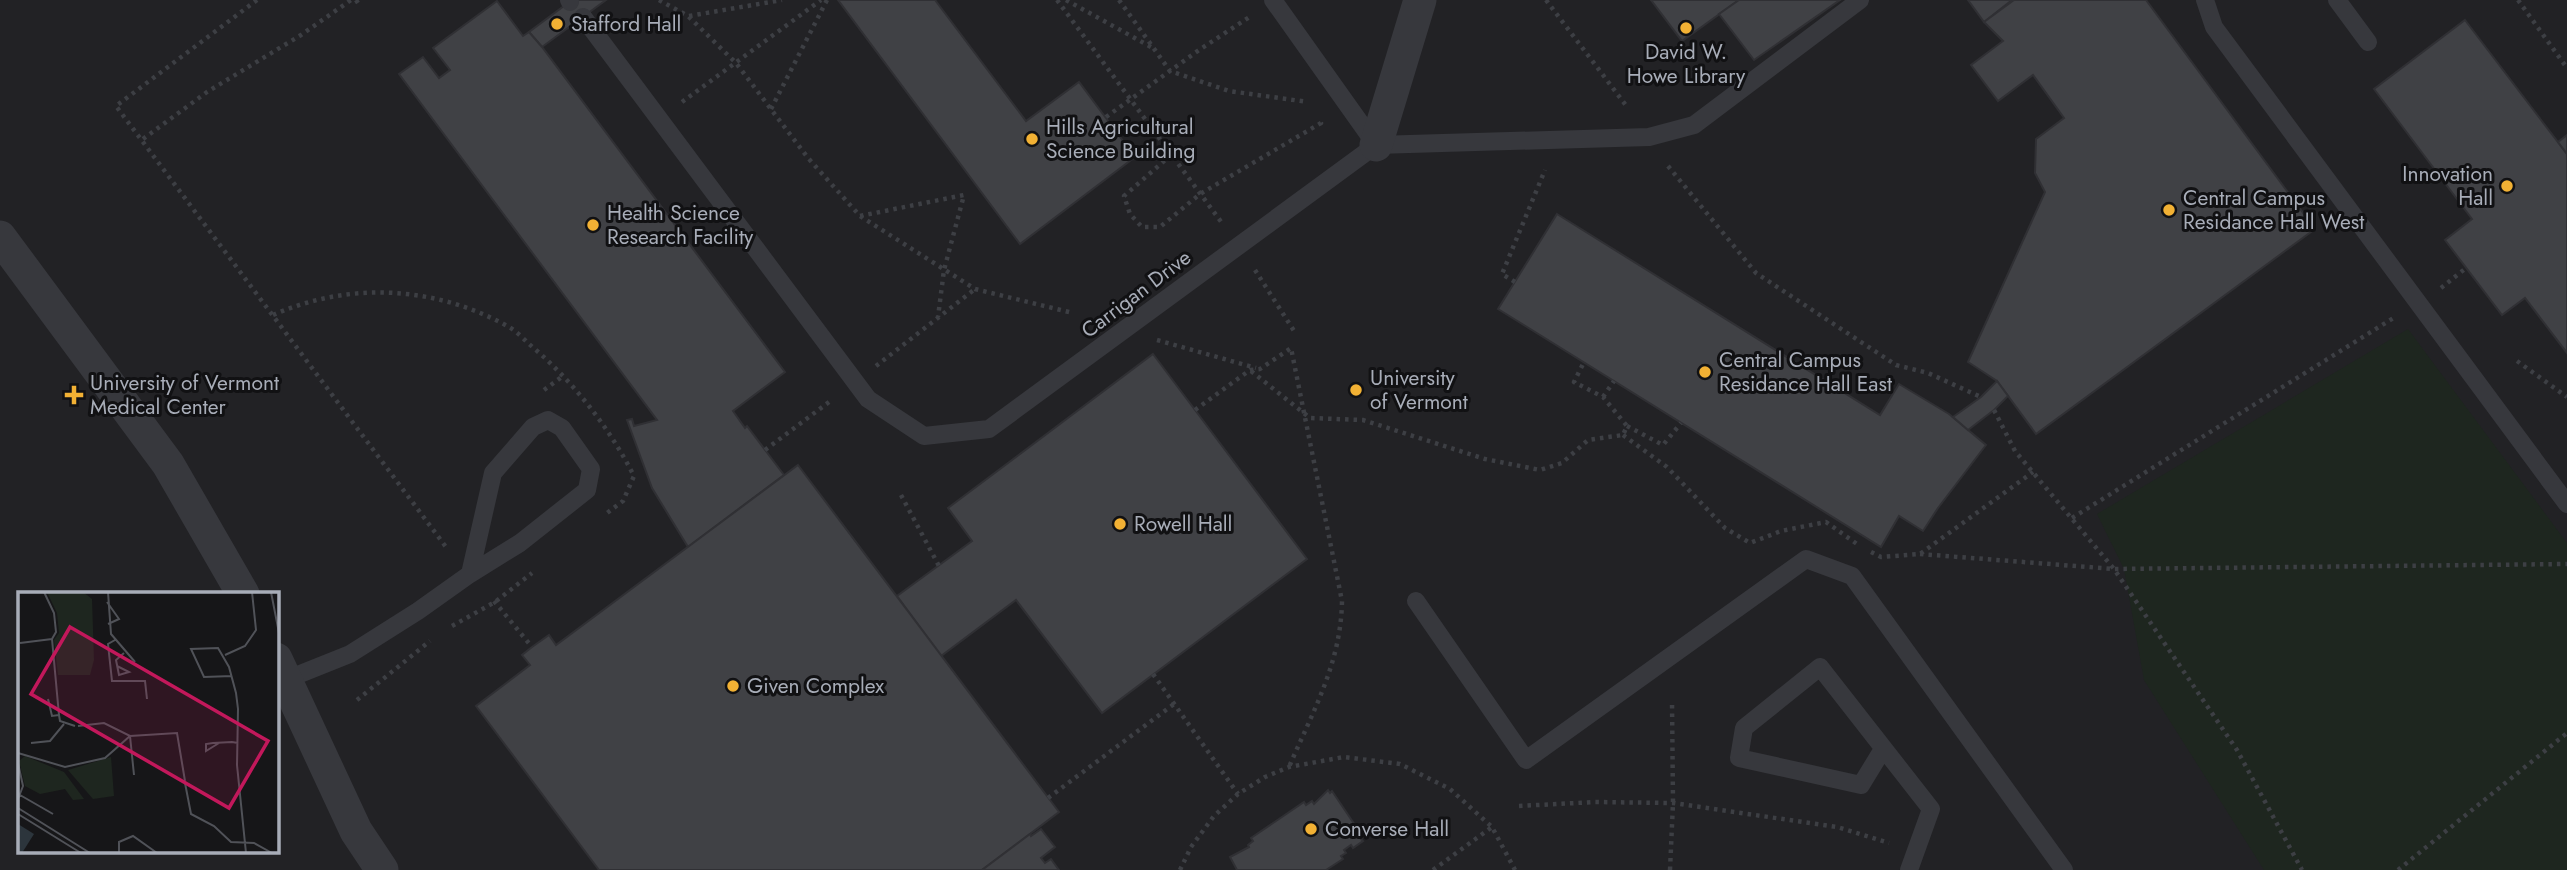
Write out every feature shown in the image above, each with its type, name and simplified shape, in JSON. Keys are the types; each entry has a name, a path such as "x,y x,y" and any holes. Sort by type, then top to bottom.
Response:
{"street":[{"path":"1376,145 1420,0"},
{"path":"0,237 168,464 242,592"},
{"path":"281,669 356,831 382,870"}],"lane":[{"path":"1273,0 1376,145 1649,137 1694,125 1860,0"},
{"path":"2205,0 2214,27 2567,504"},
{"path":"2337,0 2368,42"},
{"name":"Carrigan Drive","path":"583,17 868,399 924,436 989,429 1376,145"},
{"path":"281,669 350,654 520,543 587,490 591,469 562,428 548,420 533,427 493,473 470,574"},
{"path":"1416,601 1526,760 1806,559 1853,576 2064,870"},
{"path":"1884,749 1861,785 1739,758 1744,728 1820,667 1931,809 1911,863"}],"path":[{"path":"257,0 116,106 448,551"},
{"path":"659,0 688,16 736,63 808,158 860,216 975,289 1073,313"},
{"path":"688,16 782,0"},
{"path":"659,119 821,0"},
{"path":"771,108 827,0"},
{"path":"1057,0 1191,181"},
{"path":"1066,0 1153,48"},
{"path":"1119,0 1170,71 1229,90 1307,101 1321,123 1200,194 1160,227 1142,227 1130,214 1124,196 1171,155"},
{"path":"1546,0 1632,113"},
{"path":"2518,0 2567,68"},
{"path":"143,139 207,92 355,1"},
{"path":"1105,117 1255,14"},
{"path":"1668,166 1756,274 1896,365 1928,373 1982,397"},
{"path":"1515,282 1502,274 1545,170"},
{"path":"860,216 964,195 944,270 937,318"},
{"path":"2071,518 2419,302"},
{"path":"1155,340 1260,369"},
{"path":"1195,410 1250,370 1260,369 1291,348 1342,601 1341,630 1332,665 1289,767"},
{"path":"2518,361 2567,397"},
{"path":"1584,362 1574,382 1603,397 1627,426 1663,445 1681,423"},
{"path":"1250,370 1305,416 1363,420 1485,458 1539,470 1562,463 1588,440 1623,435 1667,467 1725,528 1750,543 1781,531 1826,522 1851,541 1881,557 1920,554 2114,569 2567,564"},
{"path":"1603,397 1614,382"},
{"path":"1994,410 2015,451 2114,569 2237,750 2302,870"},
{"path":"1623,435 1627,426"},
{"path":"1920,554 2033,472"},
{"path":"901,495 939,566"},
{"path":"489,596 532,647"},
{"path":"1153,674 1238,794"},
{"path":"1670,870 1674,803 1672,701"},
{"path":"1048,798 1174,704"},
{"path":"2398,870 2567,733"},
{"path":"1180,870 1191,847 1214,816 1238,794 1265,777 1289,767 1344,757 1400,765 1450,789 1492,827 1515,870"},
{"path":"1520,806 1595,802 1674,803 1837,827 1885,841 1911,863"},
{"path":"1433,870 1492,827"}],"shaded area":[{"name":"University of Vermont","path":"0,0 2567,0 2567,870 0,870"},
{"path":"2408,329 2567,543 2567,870 2264,870 2144,680 2124,569 2097,514"}],"building":[{"name":"Stafford Hall","path":"572,0 606,0 542,47 529,32"},
{"name":"Hills Agricultural Science Building","path":"838,0 935,0 1026,121 1079,82 1135,157 1020,244"},
{"name":"David W. Howe Library","path":"1651,0 1739,0 1682,41"},
{"path":"1739,0 1840,0 1754,60 1719,14"},
{"path":"1968,0 2012,0 1984,22"},
{"name":"Central Campus Residance Hall West","path":"2014,0 2146,0 2315,229 2036,434 1997,381 1968,362 2045,192 2035,173 2036,139 2064,118 2033,75 1998,101 1971,65 2003,41 1984,22"},
{"name":"Health Science Research Facility","path":"497,1 523,36 529,32 542,47 785,372 733,411 784,475 688,547 652,488 627,420 632,419 634,426 657,420 399,74 423,57 439,78 450,70 433,48"},
{"name":"Innovation Hall","path":"2465,20 2567,154 2567,353 2525,298 2502,315 2445,240 2472,219 2374,89"},
{"path":"2567,135 2567,154 2558,142"},
{"name":"Central Campus Residance Hall East","path":"1557,214 1880,415 1899,384 1949,414 1986,445 1923,531 1899,516 1881,547 1498,309"},
{"name":"Rowell Hall","path":"1153,354 1307,559 1102,713 1016,600 941,656 897,596 972,541 948,508"},
{"path":"1997,381 2008,396 1968,430 1953,417 1981,397"},
{"name":"Given Complex","path":"798,465 1059,812 982,870 599,870 476,706 530,665 522,655 532,647 549,635 556,645"},
{"name":"Converse Hall","path":"1328,790 1330,793 1332,791 1363,837 1363,841 1353,848 1351,845 1344,850 1346,853 1341,856 1343,859 1326,870 1237,870 1230,857 1249,847 1253,841 1251,838 1304,802 1306,805 1312,801 1314,804"},
{"path":"1041,829 1055,847 1041,858 1045,863 1051,859 1059,870 982,870 1030,834 1031,836"}],"place":[{"name":"Stafford Hall","path":"557,24"},
{"name":"David W. Howe Library","path":"1686,28"},
{"name":"Hills Agricultural Science Building","path":"1032,139"},
{"name":"Innovation Hall","path":"2507,186"},
{"name":"Central Campus Residance Hall West","path":"2169,210"},
{"name":"Health Science Research Facility","path":"593,225"},
{"name":"Central Campus Residance Hall East","path":"1705,372"},
{"name":"University of Vermont","path":"1356,390"},
{"name":"University of Vermont Medical Center","path":"74,395"},
{"name":"Rowell Hall","path":"1120,524"},
{"name":"Given Complex","path":"733,686"},
{"name":"Converse Hall","path":"1311,829"}]}
